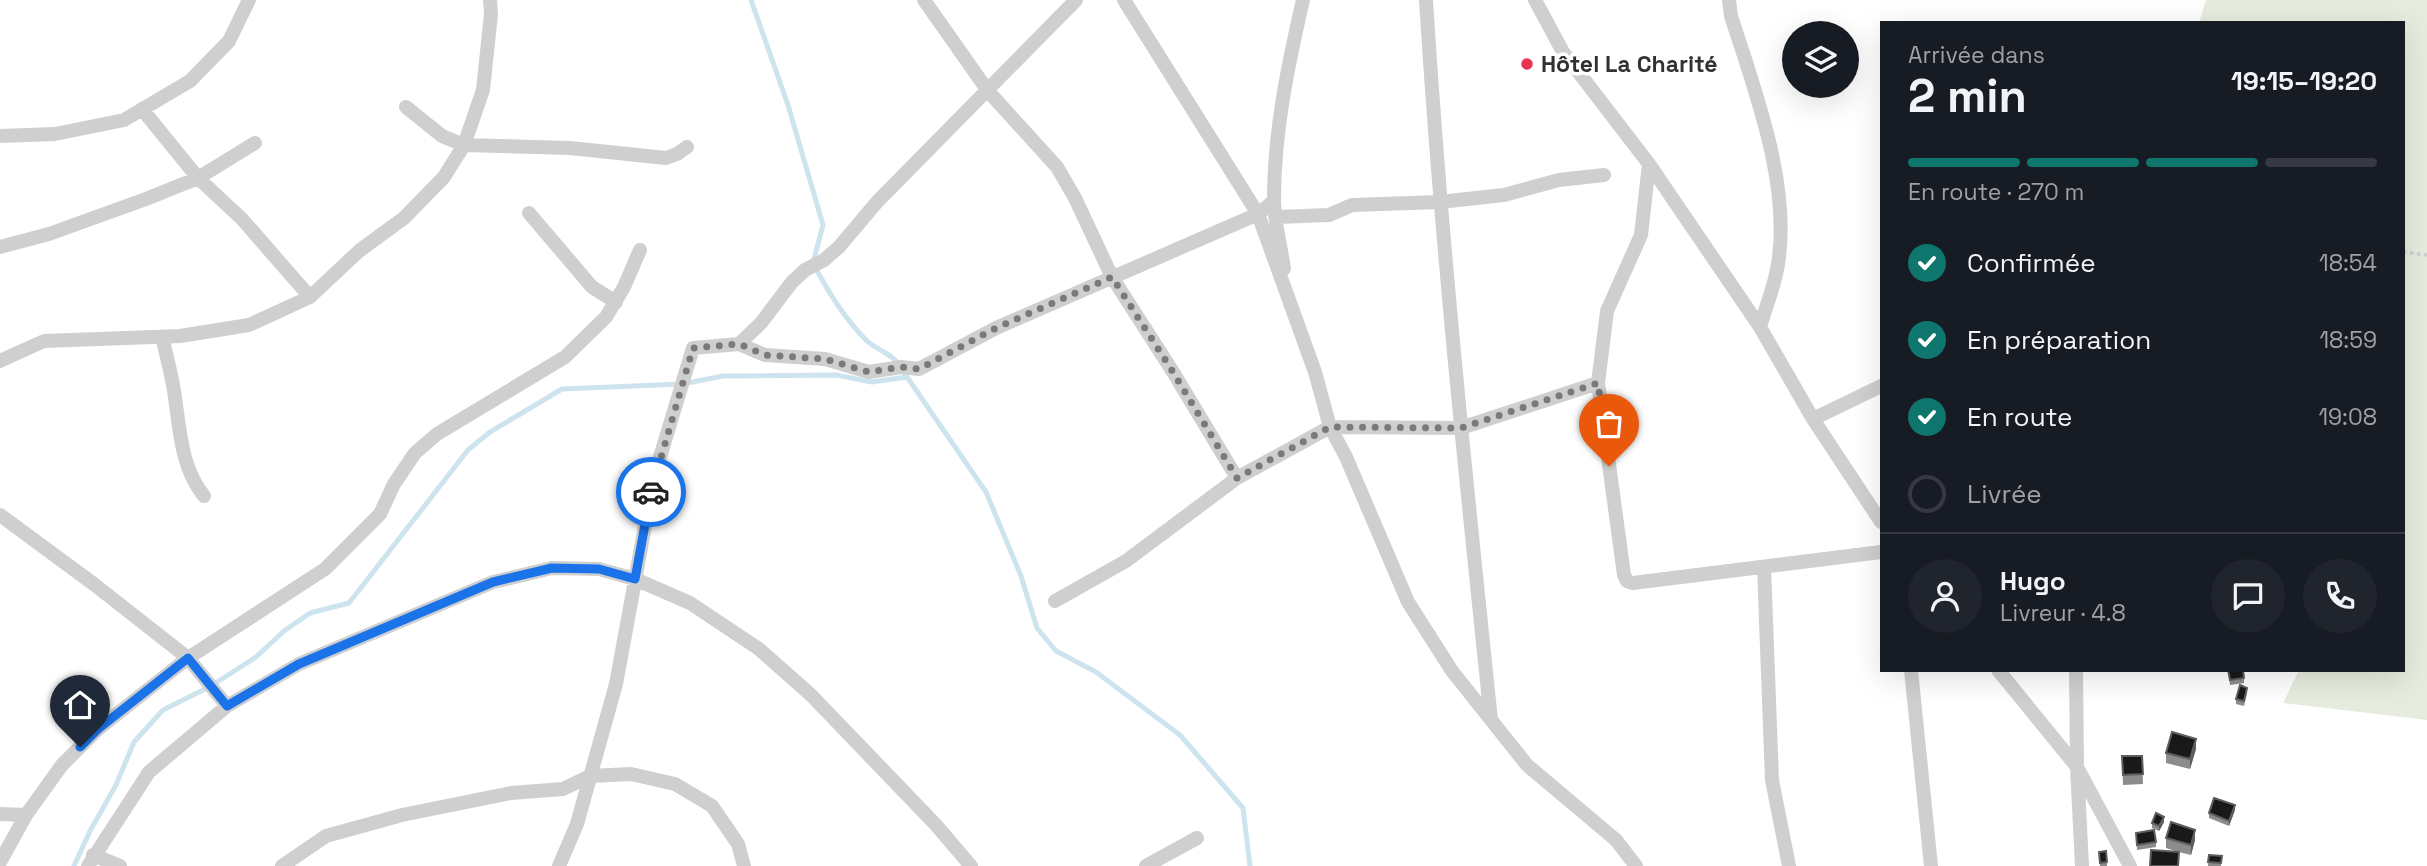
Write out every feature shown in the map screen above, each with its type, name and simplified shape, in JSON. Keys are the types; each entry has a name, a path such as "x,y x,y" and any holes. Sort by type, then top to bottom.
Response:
{"street":[{"path":"0,136 55,134 124,120 190,81 229,41 249,0"},
{"path":"0,361 44,341 180,336 249,325 310,297 359,251 404,218 444,177 464,145 483,90 490,0"},
{"path":"924,0 988,91 1057,167 1075,198 1112,277 1237,478"},
{"path":"739,344 761,323 792,282 839,247 877,202 1076,0"},
{"path":"1124,0 1258,214 1315,372 1330,427 1346,457 1408,602 1452,671 1527,765 1616,840 1636,866"},
{"path":"1426,0 1440,202 1491,721"},
{"path":"1535,0 1563,52 1649,164 1760,327 1813,419 1880,520"},
{"path":"1729,0 1731,16 1764,120 1780,200 1778,264 1760,327"},
{"path":"1287,295 1274,201 1277,140 1300,3"},
{"path":"407,107 442,136 464,145 570,148 666,158 687,147"},
{"path":"142,110 198,178 243,219 310,297"},
{"path":"0,247 49,234 198,178 255,143"},
{"path":"1649,164 1642,234 1607,311 1598,383 1627,581 1633,583 1880,552"},
{"path":"1277,217 1329,215 1352,205 1440,202 1504,195 1559,180 1604,175"},
{"path":"559,866 577,824 616,684 654,477 693,348 739,344 765,355 825,359 869,372 901,367 919,369 996,328 1258,214 1274,201"},
{"path":"529,213 592,287 616,302"},
{"path":"0,862 26,815 62,765 98,729 188,658 325,569 380,514 394,484 415,453 437,434 565,357 606,317 616,302 640,250"},
{"path":"162,337 186,465 193,482 204,496"},
{"path":"1055,601 1126,561 1237,478 1330,427 1461,428 1598,383"},
{"path":"1813,419 1880,386"},
{"path":"0,515 188,658 227,706"},
{"path":"120,866 91,860 149,772 227,706 299,664 493,582 552,568 599,569 635,579 690,603 759,649 847,731 971,866"},
{"path":"1764,568 1772,780 1789,866"},
{"path":"1911,672 1931,866"},
{"path":"2000,672 2077,767 2130,866"},
{"path":"2076,672 2082,866"},
{"path":"282,866 326,836 429,809 511,793 563,789 590,776 631,774 675,784 712,806 738,844 744,866"},
{"path":"0,814 26,815"},
{"path":"1146,866 1197,838"}],"path":[{"path":"2405,252 2427,255"}],"shaded area":[{"path":"2206,0 2427,0 2427,720 2283,703 2298,672 2405,672 2405,21 2200,21"}],"building":[{"path":"2228,672 2243,672 2244,678 2230,680"},
{"path":"2240,685 2247,688 2244,701 2236,699"},
{"path":"2172,732 2196,739 2190,759 2166,753"},
{"path":"2122,756 2142,756 2143,774 2123,775"},
{"path":"2214,798 2235,805 2229,821 2209,813"},
{"path":"2156,813 2164,817 2159,826 2152,823"},
{"path":"2171,822 2195,830 2191,845 2166,838"},
{"path":"2154,830 2156,842 2137,845 2136,833"},
{"path":"2151,850 2179,852 2178,866 2150,866"},
{"path":"2106,851 2107,862 2100,863 2099,852"},
{"path":"2209,855 2222,856 2221,863 2208,862"}],"waterway":[{"path":"751,0 788,105 823,225 813,263 850,322 870,343 900,366"},
{"path":"905,374 986,492 1021,576 1037,628 1056,651 1096,672 1180,735 1243,808 1250,866"},
{"path":"74,866 116,785 134,742 163,710 211,686 256,657 284,631 310,613 349,603 468,450 490,432 562,389 682,384 723,376 836,375 872,382 907,377"}],"way so far":[{"path":"651,492 693,348 739,344 765,355 825,359 869,372 901,367 919,369 996,328 1112,277 1237,478 1330,427 1461,428 1598,383 1609,466"}],"place":[{"name":"Hôtel La Charité","path":"1527,64"}],"route":[{"path":"80,747 98,729 188,658 227,706 299,664 493,582 552,568 599,569 635,579 651,492"}]}
